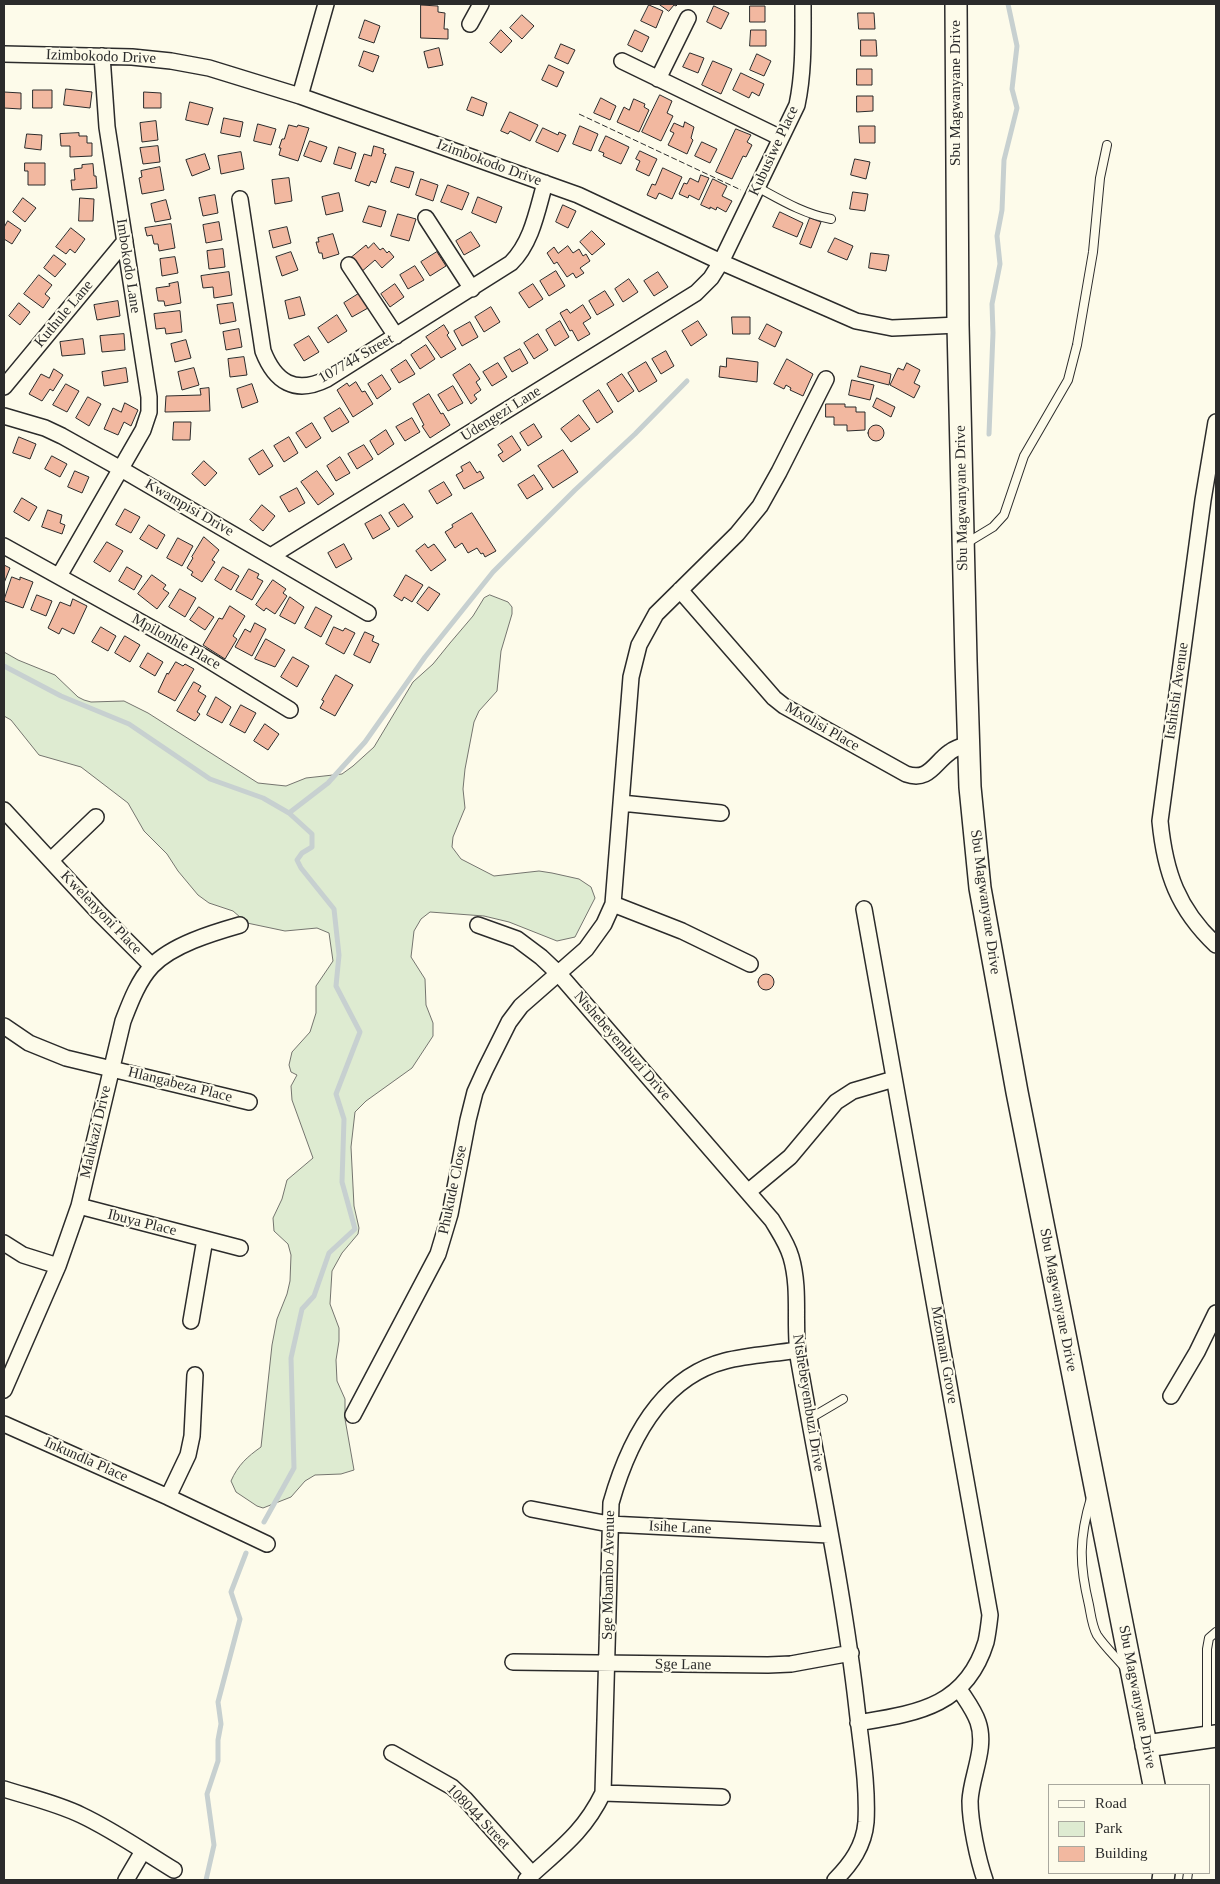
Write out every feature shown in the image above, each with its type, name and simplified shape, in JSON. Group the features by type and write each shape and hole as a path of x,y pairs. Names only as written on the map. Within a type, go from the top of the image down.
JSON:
{"main road":[{"name":"Sbu Magwanyane Drive","path":"956,4 958,325 968,744 970,787 980,888 1017,1092 1154,1784"},
{"path":"1146,1746 1211,1737"}],"street":[{"path":"300,96 326,4"},
{"path":"470,24 481,4"},
{"name":"Kubusiwe Place","path":"721,262 797,105 804,50 803,4"},
{"path":"658,79 688,18"},
{"name":"Izimbokodo Drive","path":"4,54 102,56 171,60 209,68 300,96 578,194 721,262 856,321 892,328 958,325"},
{"name":"Imbokodo Lane","path":"102,56 107,128 149,397 149,412 144,430 121,468"},
{"path":"622,61 781,138"},
{"name":"107744 Street","path":"240,198 263,351 272,372 279,378 294,385 309,385 318,383 396,336 511,263 524,248 529,237 545,183"},
{"path":"426,218 472,289"},
{"name":"Kuthule Lane","path":"4,387 125,240"},
{"name":"Udengezi Lane","path":"271,556 696,293 704,286 721,262"},
{"path":"349,265 396,336"},
{"path":"559,974 586,949 604,924 613,904 630,677 639,645 656,614 737,534 760,506 788,456 826,379"},
{"name":"Kwampisi Drive","path":"4,416 45,428 121,468 368,613"},
{"name":"Itshitshi Avenue","path":"1216,427 1203,500 1160,821 1163,851 1173,885 1184,909 1216,945"},
{"path":"59,576 121,468"},
{"name":"Mpilonhle Place","path":"4,546 202,656 290,710"},
{"name":"Mxolisi Place","path":"680,590 774,698 784,706 906,774 915,777 922,776 930,771 949,752 968,744"},
{"path":"621,803 721,813"},
{"name":"Kwelenyoni Place","path":"4,810 98,912 152,966"},
{"name":"Kwelenyoni Place","path":"51,860 96,817"},
{"path":"613,904 682,931 750,964"},
{"name":"Mzomani Grove","path":"858,1723 909,1714 938,1703 959,1689 973,1670 986,1641 990,1615 864,909"},
{"name":"Malukazi Drive","path":"4,1390 58,1266 79,1206 123,1021 131,999 152,966 172,951 192,941 240,925"},
{"name":"Ntshebeyembuzi Drive","path":"478,925 517,939 559,974 749,1191 772,1220 784,1240 791,1257 796,1283 797,1350 851,1653 866,1794 864,1838 857,1854 848,1867 835,1880"},
{"name":"Phukude Close","path":"353,1415 438,1254 450,1214 475,1092 484,1070 509,1022 540,989 559,974"},
{"name":"Hlangabeza Place","path":"4,1026 28,1043 66,1058 249,1102"},
{"path":"749,1191 790,1157 836,1102 853,1091 894,1079"},
{"name":"Ibuya Place","path":"79,1206 240,1248"},
{"path":"191,1320 205,1239"},
{"path":"4,1243 23,1255 58,1266"},
{"path":"1171,1396 1197,1352 1216,1313"},
{"name":"Sge Mbambo Avenue","path":"529,1877 580,1831 603,1793 609,1524 611,1504 618,1477 636,1436 652,1412 671,1389 696,1373 724,1361 797,1350"},
{"path":"168,1497 188,1455 192,1436 195,1375"},
{"name":"Inkundla Place","path":"4,1424 168,1497 267,1544"},
{"name":"Isihe Lane","path":"532,1509 609,1524 829,1534"},
{"name":"Sge Lane","path":"514,1662 768,1665 791,1664 851,1653"},
{"path":"959,1689 974,1712 979,1724 979,1754 970,1801 981,1868 985,1880"},
{"name":"108044 Street","path":"392,1753 452,1787 465,1799 529,1877"},
{"path":"4,1789 80,1814 174,1870"},
{"path":"603,1793 722,1796"},
{"path":"126,1880 143,1851"}],"lane":[{"path":"963,545 993,527 1004,515 1024,456 1068,380 1077,346 1094,252 1100,178 1108,145"},
{"path":"757,187 802,211 814,216 831,219"},
{"path":"809,1419 842,1399"},
{"path":"1095,1486 1084,1522 1081,1542 1081,1562 1087,1598 1097,1634 1133,1677"},
{"path":"1211,1737 1207,1649 1209,1638 1216,1632"}],"green space":[{"path":"490,595 508,602 512,607 512,614 501,651 497,691 479,711 474,722 465,769 463,789 465,808 453,837 452,847 461,859 494,876 539,871 552,873 579,879 591,887 595,898 575,937 557,941 509,922 484,916 430,912 421,919 414,931 411,957 425,979 426,1005 433,1023 433,1036 412,1068 366,1101 355,1112 351,1147 354,1206 359,1228 358,1234 342,1253 332,1271 330,1304 339,1328 336,1360 337,1381 345,1399 345,1419 354,1470 341,1474 315,1475 305,1481 291,1497 263,1508 236,1492 231,1481 243,1462 261,1447 272,1345 277,1319 290,1281 291,1255 288,1244 274,1231 273,1218 282,1199 287,1180 313,1158 292,1100 291,1086 297,1075 291,1072 289,1065 292,1052 310,1032 316,1013 316,986 333,961 329,933 317,928 285,931 247,923 233,911 209,903 198,895 167,854 144,831 128,803 81,767 39,755 11,720 4,716 4,652 18,660 55,675 78,697 84,700 91,702 124,701 148,713 258,783 286,786 306,778 342,774 374,747 413,682 433,664 473,616 484,598"}],"building":[{"path":"659,4 678,4 674,5 669,11"},
{"path":"421,5 438,6 438,12 445,13 444,29 448,29 448,39 421,38"},
{"path":"649,5 663,11 656,28 641,21"},
{"path":"714,6 729,13 721,29 707,22"},
{"path":"750,6 765,6 765,22 750,22"},
{"path":"858,13 874,13 875,29 859,29"},
{"path":"522,15 534,26 522,39 510,28"},
{"path":"365,20 380,26 374,43 359,38"},
{"path":"501,30 512,41 501,53 490,43"},
{"path":"635,30 649,37 642,52 628,45"},
{"path":"751,30 766,30 766,46 750,46"},
{"path":"861,40 876,40 877,56 861,56"},
{"path":"561,44 575,50 568,64 555,58"},
{"path":"439,48 443,65 428,68 424,52"},
{"path":"364,51 379,56 373,72 359,66"},
{"path":"690,53 704,58 698,73 683,67"},
{"path":"757,54 771,61 764,76 750,70"},
{"path":"713,61 732,69 721,94 702,85"},
{"path":"549,65 564,72 557,87 542,80"},
{"path":"857,69 872,69 872,85 857,85"},
{"path":"741,73 764,84 759,96 752,92 749,98 733,90"},
{"path":"66,89 92,92 90,108 64,105"},
{"path":"33,90 52,90 52,108 33,108"},
{"path":"4,92 21,93 21,109 4,108"},
{"path":"144,92 161,93 161,108 144,108"},
{"path":"660,95 672,101 667,113 673,116 661,141 642,132"},
{"path":"857,96 873,96 873,111 857,112"},
{"path":"472,97 487,103 483,116 467,110"},
{"path":"601,98 616,106 610,120 594,113"},
{"path":"634,99 645,104 644,107 649,110 639,132 617,122 624,107 629,110"},
{"path":"190,102 213,108 208,125 186,120"},
{"path":"510,112 538,125 530,141 510,131 508,134 501,131"},
{"path":"224,118 243,122 240,137 221,133"},
{"path":"156,121 158,140 142,142 140,123"},
{"path":"685,122 694,127 691,138 693,140 687,154 668,145 674,133 670,131 674,123 683,127"},
{"path":"258,124 276,129 271,145 254,141"},
{"path":"289,125 309,128 298,161 279,155 282,139 284,139"},
{"path":"580,126 598,134 591,151 573,144"},
{"path":"859,126 875,126 875,143 860,143"},
{"path":"543,128 558,135 559,132 566,135 558,152 536,142"},
{"path":"736,129 751,135 747,142 752,145 746,157 743,156 732,179 716,172"},
{"path":"79,133 79,136 87,136 87,143 92,143 92,156 70,157 70,146 61,146 60,134"},
{"path":"27,134 42,135 41,150 25,148"},
{"path":"606,136 629,147 621,164 603,156 604,153 599,151"},
{"path":"310,141 327,147 321,162 304,156"},
{"path":"702,142 717,149 710,163 695,156"},
{"path":"158,146 160,162 143,164 140,148"},
{"path":"374,146 384,149 383,153 386,154 376,183 371,181 369,186 355,181 364,154 371,156"},
{"path":"339,147 356,153 351,169 334,164"},
{"path":"640,151 657,159 649,176 636,170 640,161 636,159"},
{"path":"241,152 244,169 221,174 218,156"},
{"path":"205,154 210,169 192,176 186,160"},
{"path":"855,159 870,162 866,179 851,175"},
{"path":"25,163 45,163 45,185 28,185 28,171 25,171"},
{"path":"93,164 97,188 72,190 71,180 75,180 74,169 82,168 82,165"},
{"path":"160,167 164,190 142,194 139,178 142,177 141,171"},
{"path":"396,167 414,172 409,188 391,182"},
{"path":"663,168 682,177 672,199 659,193 656,199 647,195 652,184 655,185"},
{"path":"701,175 709,178 699,200 689,195 688,198 679,194 684,183 687,184 690,178 698,182"},
{"path":"289,178 292,201 275,204 272,180"},
{"path":"421,179 438,185 433,201 416,195"},
{"path":"713,179 727,186 722,196 732,201 726,212 717,207 716,210 701,205"},
{"path":"448,185 469,193 462,210 441,202"},
{"path":"853,192 868,194 865,211 850,209"},
{"path":"339,193 343,211 326,215 322,197"},
{"path":"215,195 218,213 203,216 199,198"},
{"path":"478,197 502,207 496,223 472,213"},
{"path":"23,198 36,208 25,222 13,212"},
{"path":"80,198 94,199 93,221 79,221"},
{"path":"166,200 171,219 155,222 151,204"},
{"path":"563,205 576,211 568,228 556,222"},
{"path":"369,206 386,211 381,227 363,222"},
{"path":"780,212 803,223 797,237 773,227"},
{"path":"398,214 416,219 409,241 391,236"},
{"path":"810,218 821,222 811,248 800,244"},
{"path":"8,221 21,230 12,244 4,239 4,228"},
{"path":"219,222 222,240 206,243 203,225"},
{"path":"171,224 175,248 159,251 158,244 154,244 152,235 147,236 145,228"},
{"path":"287,227 291,243 273,248 269,231"},
{"path":"71,228 85,239 75,253 70,249 66,254 56,247"},
{"path":"592,231 605,244 592,255 580,242"},
{"path":"471,232 480,246 464,255 456,241"},
{"path":"333,234 339,254 323,259 316,242 319,242 318,238"},
{"path":"835,238 853,246 847,260 828,252"},
{"path":"374,243 380,250 383,248 387,253 389,251 394,257 382,268 375,260 360,273 349,259 366,245 368,248"},
{"path":"568,246 573,253 579,249 583,256 586,254 590,261 580,268 584,273 576,278 573,273 567,277 557,262 554,264 547,253 554,247 558,253"},
{"path":"223,249 225,267 209,269 207,251"},
{"path":"291,252 298,270 282,276 276,257"},
{"path":"437,252 446,266 430,276 421,262"},
{"path":"871,253 889,255 886,271 869,268"},
{"path":"54,255 66,264 55,277 44,268"},
{"path":"175,257 178,273 162,276 160,259"},
{"path":"415,266 424,280 408,289 400,275"},
{"path":"556,271 565,286 549,296 540,281"},
{"path":"229,272 232,295 214,298 213,287 203,288 201,276"},
{"path":"658,272 668,287 654,296 644,281"},
{"path":"39,275 52,285 45,294 50,298 43,308 24,294"},
{"path":"629,279 638,292 623,302 615,289"},
{"path":"178,282 181,303 165,306 164,301 158,301 156,288 170,286 169,284"},
{"path":"395,284 404,297 390,307 381,294"},
{"path":"533,284 543,299 529,308 519,293"},
{"path":"605,291 614,305 597,315 589,301"},
{"path":"360,293 368,308 352,317 344,303"},
{"path":"300,297 305,315 289,319 285,301"},
{"path":"118,301 120,316 97,320 94,305"},
{"path":"19,303 30,312 20,325 9,316"},
{"path":"233,303 236,321 220,324 217,305"},
{"path":"583,305 591,318 583,323 590,334 578,341 560,313 567,309 570,313"},
{"path":"491,307 500,322 484,332 475,317"},
{"path":"180,311 182,332 166,334 165,328 156,329 154,314"},
{"path":"337,315 347,331 328,343 318,328"},
{"path":"732,317 750,317 750,334 733,334"},
{"path":"560,321 569,337 555,346 546,330"},
{"path":"698,321 707,335 691,346 682,331"},
{"path":"470,322 478,337 462,346 454,331"},
{"path":"767,324 782,332 775,347 759,339"},
{"path":"444,325 449,333 447,335 456,349 441,358 426,337"},
{"path":"239,329 242,347 226,350 223,332"},
{"path":"124,334 125,350 102,352 100,336"},
{"path":"538,334 548,350 534,359 524,343"},
{"path":"309,336 319,352 304,361 294,345"},
{"path":"83,339 85,354 62,356 60,342"},
{"path":"186,340 191,358 175,362 171,344"},
{"path":"426,345 435,359 420,369 411,355"},
{"path":"520,349 528,363 512,372 504,358"},
{"path":"666,351 674,366 661,374 652,359"},
{"path":"244,357 247,375 230,377 228,359"},
{"path":"727,358 758,362 757,382 719,377 720,366 726,367"},
{"path":"787,359 813,374 803,396 790,390 791,388 786,385 784,389 774,384"},
{"path":"406,360 415,374 399,383 391,370"},
{"path":"646,362 657,381 639,392 628,373"},
{"path":"498,363 507,377 492,386 483,372"},
{"path":"907,363 920,370 914,383 920,386 914,398 890,385 898,368 903,370"},
{"path":"470,364 480,379 476,382 481,390 474,395 477,399 471,404 453,375"},
{"path":"861,366 891,374 889,385 858,377"},
{"path":"126,368 128,382 104,386 102,372"},
{"path":"194,368 199,385 182,390 178,372"},
{"path":"54,369 63,375 53,391 50,389 42,401 29,394 41,374 49,378"},
{"path":"622,374 634,391 618,402 607,384"},
{"path":"382,375 391,389 377,399 368,384"},
{"path":"852,380 874,385 870,400 849,395"},
{"path":"356,382 362,392 365,391 373,404 353,417 337,390 347,383 349,386"},
{"path":"66,384 79,391 67,412 53,405"},
{"path":"252,384 258,402 242,408 237,389"},
{"path":"453,386 463,403 448,411 438,395"},
{"path":"209,388 210,411 165,412 166,396 201,395 200,389"},
{"path":"599,390 613,412 597,423 583,401"},
{"path":"429,394 450,425 430,438 422,426 424,425 413,404"},
{"path":"88,397 101,404 89,426 76,418"},
{"path":"877,398 895,407 891,417 873,407"},
{"path":"125,403 138,410 131,426 124,422 118,435 104,429 113,408 121,412"},
{"path":"826,404 845,404 845,407 856,407 856,412 865,412 865,430 847,431 847,425 834,425 834,417 826,417"},
{"path":"340,408 349,422 332,432 324,418"},
{"path":"579,415 590,429 571,442 561,429"},
{"path":"412,418 420,432 405,441 396,427"},
{"path":"174,422 191,422 190,440 173,440"},
{"path":"312,423 321,438 306,448 296,433"},
{"path":"534,424 542,437 528,446 520,433"},
{"path":"876,425 882,427 884,433 882,439 876,441 870,439 868,433 870,427"},
{"path":"386,430 394,444 378,455 370,441"},
{"path":"512,436 521,450 503,462 498,455 503,452 498,445"},
{"path":"19,437 36,444 30,459 13,453"},
{"path":"289,437 298,453 284,462 274,446"},
{"path":"364,445 373,459 357,469 348,454"},
{"path":"263,450 273,466 259,475 249,459"},
{"path":"563,450 578,472 553,488 538,466"},
{"path":"52,456 67,464 60,477 45,469"},
{"path":"340,457 350,473 336,481 327,466"},
{"path":"204,461 217,473 205,486 192,474"},
{"path":"470,462 477,473 480,471 484,478 464,489 456,475 463,471 461,467"},
{"path":"75,471 89,477 82,493 68,487"},
{"path":"317,471 334,494 318,505 301,482"},
{"path":"534,475 543,489 527,499 518,485"},
{"path":"444,482 452,495 437,504 429,491"},
{"path":"297,488 305,503 289,512 280,497"},
{"path":"22,498 37,507 29,521 14,512"},
{"path":"404,504 413,517 398,527 389,513"},
{"path":"262,505 275,516 263,531 250,520"},
{"path":"125,509 140,517 131,533 116,525"},
{"path":"48,510 62,515 60,523 65,525 62,534 42,527"},
{"path":"472,513 496,551 485,557 477,548 468,553 462,543 455,548 445,532 453,527 452,525"},
{"path":"381,515 390,529 373,539 365,524"},
{"path":"149,525 165,535 157,549 140,539"},
{"path":"204,537 219,550 212,560 215,562 202,582 191,575 193,572 187,568"},
{"path":"178,538 193,546 182,566 167,558"},
{"path":"107,542 123,551 110,572 94,562"},
{"path":"344,544 352,559 336,568 328,553"},
{"path":"425,544 428,548 434,544 446,560 431,571 416,551"},
{"path":"4,565 10,568 4,583"},
{"path":"127,567 142,576 134,590 119,581"},
{"path":"223,567 239,576 231,590 215,580"},
{"path":"249,569 259,574 257,578 263,581 252,600 236,591"},
{"path":"152,575 166,585 163,589 169,593 157,609 138,594"},
{"path":"406,575 423,585 412,602 404,597 402,601 394,596"},
{"path":"12,577 20,580 20,577 33,582 23,608 4,601"},
{"path":"273,580 286,589 283,593 287,596 275,614 266,608 264,611 256,605"},
{"path":"429,587 440,594 428,611 417,603"},
{"path":"180,589 196,598 185,617 169,607"},
{"path":"37,595 52,601 46,616 31,610"},
{"path":"290,597 304,607 295,624 280,616"},
{"path":"73,599 87,606 74,634 62,628 59,634 48,628 60,602 70,606"},
{"path":"230,606 245,616 233,636 237,639 225,659 203,645 219,618 222,619"},
{"path":"199,607 214,617 205,630 190,620"},
{"path":"316,607 332,616 321,637 305,628"},
{"path":"255,623 266,629 252,656 235,647 245,629 250,632"},
{"path":"101,627 116,636 108,651 92,642"},
{"path":"334,627 343,631 345,628 355,633 344,654 326,644"},
{"path":"365,632 374,636 372,641 379,644 370,663 354,655"},
{"path":"125,636 140,645 130,662 115,653"},
{"path":"266,639 285,650 275,667 255,659"},
{"path":"148,653 163,662 155,676 140,667"},
{"path":"293,657 309,666 297,687 281,677"},
{"path":"176,662 194,669 175,701 158,692 167,673"},
{"path":"336,675 353,685 335,716 320,708 324,701 322,700"},
{"path":"194,682 201,686 198,691 206,696 197,712 200,714 195,721 177,711"},
{"path":"216,697 231,707 222,723 207,715"},
{"path":"241,705 256,713 245,733 230,725"},
{"path":"265,724 279,734 268,750 254,741"},
{"path":"766,974 772,976 774,982 772,988 766,990 760,988 758,982 760,976"}],"waterway":[{"path":"989,434 993,333 992,304 1000,264 997,236 1002,210 1004,160 1017,108 1012,89 1017,46 1008,4"},
{"path":"289,813 328,783 365,742 425,657 493,572 687,381"},
{"path":"4,666 61,696 129,724 210,779 263,798 289,813 312,834 312,847 302,853 297,860 301,868 334,909 339,955 336,986 360,1032 336,1094 344,1119 342,1182 355,1229 329,1253 314,1296 302,1309 291,1358 294,1468 264,1522"},
{"path":"206,1880 214,1845 207,1794 218,1761 218,1740 221,1724 218,1702 240,1619 231,1592 246,1553"}],"fence":[{"path":"579,114 741,190"}]}
